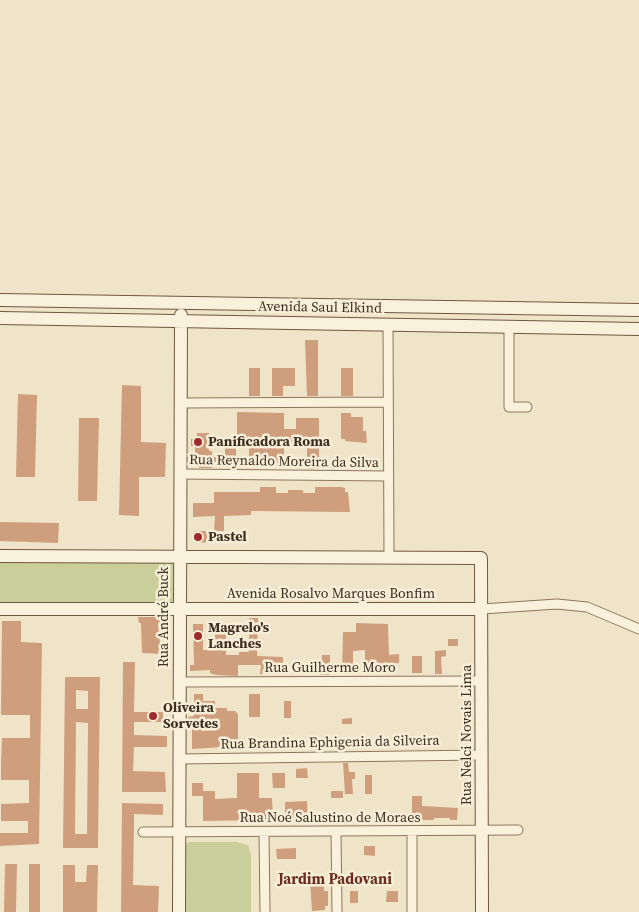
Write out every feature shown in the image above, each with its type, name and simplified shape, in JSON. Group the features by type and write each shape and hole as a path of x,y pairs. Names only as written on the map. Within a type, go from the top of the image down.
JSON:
{"street":[{"name":"Avenida Saul Elkind","path":"0,300 639,310"},
{"name":"Rua André Buck","path":"179,912 179,557 182,303"},
{"name":"Avenida Saul Elkind","path":"0,318 639,329"},
{"path":"0,556 389,558 388,324"},
{"path":"509,328 509,407 526,407"},
{"path":"180,403 388,402"},
{"name":"Rua Reynaldo Moreira da Silva","path":"180,474 388,476"},
{"name":"Rua Nelci Novais Lima","path":"389,558 481,558 482,912"},
{"path":"482,609 557,604 587,607 639,630"},
{"name":"Avenida Rosalvo Marques Bonfim","path":"0,609 482,609"},
{"name":"Rua Guilherme Moro","path":"179,682 481,681"},
{"name":"Rua Brandina Ephigenia da Silveira","path":"179,759 482,755"},
{"name":"Rua Noé Salustino de Moraes","path":"143,832 482,832 518,830"},
{"path":"336,832 338,912"},
{"path":"412,832 412,912"},
{"path":"264,833 265,912"}],"green space":[{"path":"0,561 175,561 175,602 0,603"},
{"path":"189,842 236,842 248,845 251,855 251,912 184,912 185,845"}],"building":[{"path":"305,340 318,340 318,396 307,396"},
{"path":"249,368 260,368 260,396 249,396"},
{"path":"272,368 295,368 295,386 283,386 283,396 272,396"},
{"path":"341,368 353,368 353,396 341,396"},
{"path":"122,385 141,386 141,442 166,443 165,477 139,477 139,516 119,515"},
{"path":"18,394 37,395 35,477 16,477"},
{"path":"237,412 284,413 284,429 296,429 296,418 319,418 319,469 307,469 307,442 284,443 284,465 249,466 249,441 237,441"},
{"path":"341,413 351,413 351,417 363,417 363,431 366,431 367,443 341,439"},
{"path":"79,418 99,418 97,501 78,501"},
{"path":"197,433 209,433 209,451 212,451 212,457 225,456 225,443 236,443 236,466 212,465 212,468 199,468 199,466 195,466 195,446 191,446 191,439 197,439"},
{"path":"260,487 276,487 276,493 288,493 288,490 303,490 303,493 315,493 315,487 345,488 345,492 348,492 350,512 251,511 251,515 224,516 224,531 214,531 215,516 193,517 193,503 214,503 214,492 260,492"},
{"path":"0,522 59,523 58,543 0,541"},
{"path":"195,531 216,531 216,543 194,542"},
{"path":"138,617 164,617 164,623 158,623 161,654 142,653 141,623 139,623"},
{"path":"249,618 258,618 257,656 283,657 283,674 260,674 261,665 238,665 238,676 216,675 210,673 210,670 190,671 190,665 194,665 193,624 203,624 203,650 215,650 215,627 226,627 226,655 239,655 239,652 249,652"},
{"path":"2,621 21,621 21,642 42,643 39,844 0,846 0,833 28,833 28,821 1,821 1,804 29,803 29,780 1,780 2,738 30,738 30,715 1,715"},
{"path":"356,623 388,624 389,655 399,654 399,663 375,664 375,673 365,673 365,650 353,651 353,673 342,673 343,632 356,632"},
{"path":"448,639 458,639 458,646 448,646"},
{"path":"446,650 446,656 441,657 442,674 435,674 435,651"},
{"path":"322,655 330,655 330,675 320,675"},
{"path":"412,656 422,656 422,673 412,673"},
{"path":"123,662 135,662 134,712 163,712 163,722 134,722 134,735 167,736 167,747 134,747 133,771 165,772 166,792 122,792"},
{"path":"65,677 100,677 98,848 63,848","holes":["76,690 88,691 88,709 76,709","76,722 88,723 87,834 75,834"]},
{"path":"194,694 203,694 203,701 215,701 215,708 227,708 227,711 235,711 238,714 238,746 192,749 192,724 188,724 188,717 194,716","holes":["203,719 215,719 215,730 203,731"]},
{"path":"249,694 260,694 260,717 249,717"},
{"path":"284,701 291,701 291,718 284,718"},
{"path":"352,718 352,724 342,724 342,719"},
{"path":"343,763 348,763 349,772 355,772 355,779 352,779 353,794 345,794"},
{"path":"307,768 308,778 296,778 296,769"},
{"path":"237,773 259,773 259,798 272,798 273,820 203,821 203,796 192,796 192,783 203,783 203,791 215,791 215,799 237,798"},
{"path":"272,773 285,773 285,788 273,788"},
{"path":"365,775 372,775 372,794 365,794"},
{"path":"331,791 343,791 343,798 331,798"},
{"path":"412,796 422,796 422,806 458,808 457,820 434,818 434,820 412,820"},
{"path":"307,801 308,820 285,820 285,802"},
{"path":"122,803 163,804 163,815 134,814 133,885 159,886 158,912 121,912"},
{"path":"364,846 375,846 375,856 364,855"},
{"path":"296,848 296,859 277,859 276,849"},
{"path":"5,864 17,864 16,912 4,912"},
{"path":"29,864 40,864 40,912 29,912"},
{"path":"63,865 75,865 75,882 86,882 87,865 98,865 97,912 63,912"},
{"path":"310,881 324,881 324,891 328,891 328,906 325,906 325,910 312,911"},
{"path":"350,891 358,891 358,903 350,903"},
{"path":"387,891 398,891 398,902 386,902"}],"place":[{"name":"Panificadora Roma","path":"198,442"},
{"name":"Pastel","path":"198,537"},
{"name":"Magrelo's Lanches","path":"198,636"},
{"name":"Oliveira Sorvetes","path":"153,716"}],"district":[{"name":"Jardim Padovani","path":"335,880"}]}
